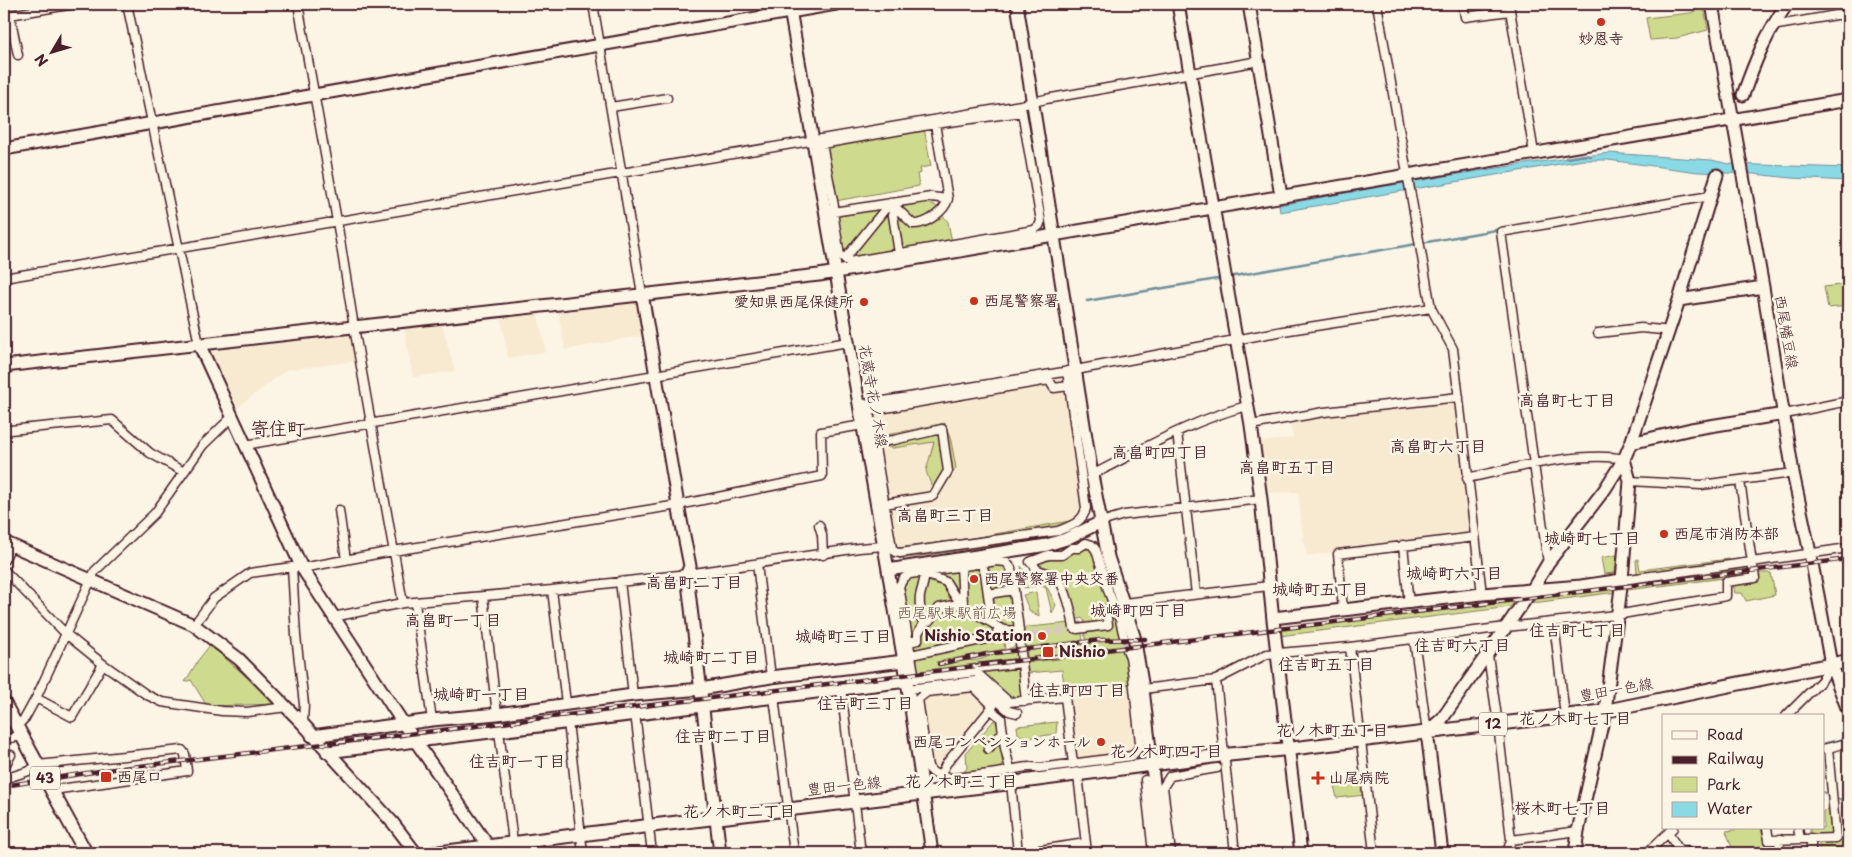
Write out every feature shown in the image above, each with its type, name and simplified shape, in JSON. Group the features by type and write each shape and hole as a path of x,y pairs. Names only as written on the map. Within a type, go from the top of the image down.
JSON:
{"main road":[{"name":"豊田一色線","path":"435,853 490,849 513,842 1010,783 1076,769 1152,766 1224,755 1566,716 1605,710 1848,661"},
{"path":"1830,664 1848,709"},
{"name":"43","path":"4,703 86,853"}],"street":[{"path":"18,55 7,16 74,4"},
{"path":"128,4 199,344 297,567 490,849"},
{"path":"298,4 338,221 354,326 403,603"},
{"path":"593,4 690,566 687,574 720,853"},
{"path":"4,149 600,44 789,8 836,4"},
{"path":"1016,4 1054,235 1072,371 1124,636"},
{"path":"1178,4 1251,425 1301,853"},
{"path":"1249,4 1281,196"},
{"path":"1377,4 1431,308 1453,349 1482,594"},
{"path":"1463,4 1465,17 1509,7 1534,153"},
{"name":"西尾幡豆線","path":"1712,4 1734,119 1785,414 1793,473 1830,664"},
{"path":"1744,95 1758,55 1772,26 1787,4"},
{"path":"1843,4 1846,14 1848,40"},
{"name":"花蔵寺花ノ木線","path":"789,8 848,342 865,409 863,424 888,570 907,658 908,685 932,853"},
{"path":"1772,26 1846,14"},
{"path":"4,278 1033,102 1259,61"},
{"path":"611,107 667,98"},
{"path":"4,366 836,272 1848,100"},
{"path":"1022,112 1041,221 1034,230 849,262 840,256 833,212 834,206 822,144 935,124 1022,112"},
{"path":"890,203 913,224 917,225 926,221 946,206 948,199 935,124"},
{"path":"1427,732 1442,719 1532,590 1548,563 1605,489 1624,459 1679,300 1717,175"},
{"path":"1548,563 1501,232 1710,196"},
{"path":"833,212 931,197 948,199"},
{"path":"890,203 899,253"},
{"path":"847,256 890,203"},
{"path":"1679,300 1763,287"},
{"path":"865,409 1283,331 1431,308"},
{"path":"1598,333 1641,328 1662,330"},
{"path":"245,445 848,342"},
{"path":"865,409 874,443 892,548 895,552 900,553 1041,534 1077,523 1082,518 1086,508 1070,386 1072,371"},
{"path":"865,409 1049,380 1054,388 1070,386"},
{"path":"1251,425 1324,412 1459,397"},
{"path":"1631,443 1682,430 1785,414 1848,401"},
{"path":"1092,475 1219,413 1247,406"},
{"path":"4,739 19,731 95,571 155,513 203,445 232,417"},
{"path":"4,432 112,420 150,453 184,472"},
{"path":"194,625 214,598 250,573 346,560 678,505 822,476 821,432 863,424"},
{"path":"874,443 942,429 948,471 934,496 884,504"},
{"path":"1177,432 1196,594"},
{"path":"1467,478 1535,464 1612,456 1624,459"},
{"path":"1576,852 1578,832 1605,710 1622,580 1630,481 1624,459"},
{"path":"1630,481 1700,485 1793,473"},
{"path":"1143,689 1216,680 1267,654 1350,647 1506,627 1554,623 1616,615 1726,596 1726,582 1755,578 1740,481"},
{"path":"888,570 1047,545 1066,539 1101,522 1124,515 1261,499"},
{"path":"339,510 346,560"},
{"path":"819,526 824,555"},
{"path":"1343,610 1338,554 1475,537"},
{"path":"1121,623 1075,629 1071,611 1059,581 1052,575 1036,569 1031,562 1046,556 1062,555 1072,548 1078,548 1086,543 1092,545 1096,550 1101,570 1134,636 1143,689 1162,853"},
{"path":"4,560 7,544 194,625 240,659 287,707 393,823 416,853"},
{"path":"1404,545 1409,604"},
{"path":"332,617 403,603 552,590 687,574 824,555 859,548 884,546"},
{"path":"1273,618 1409,604 1482,594 1581,586 1848,548"},
{"path":"925,572 946,582 954,595 970,611 999,629 1007,632 1019,632 1011,568 1007,562 997,561 910,574 904,578 899,586 909,642 907,658 915,679 976,672 978,668 1022,663"},
{"path":"982,563 992,623"},
{"path":"757,564 771,677"},
{"path":"961,566 963,602"},
{"path":"297,567 296,636 304,704 303,724"},
{"path":"4,570 66,634 103,664 147,695 162,702 222,711 239,712 287,707"},
{"path":"924,622 920,616 920,597 925,572"},
{"path":"620,581 633,694"},
{"path":"1108,625 1106,610 1119,605 1269,586"},
{"path":"552,590 566,703"},
{"path":"988,594 1014,590"},
{"path":"483,596 497,714"},
{"path":"415,602 432,720"},
{"path":"909,642 918,640 918,634 924,622 929,621 942,606 963,602"},
{"path":"1554,623 1566,716"},
{"path":"312,736 403,723 497,714 633,694 701,689 907,658 995,637 999,629"},
{"path":"1414,639 1442,853"},
{"path":"1020,643 1026,701"},
{"path":"1350,647 1359,739 1374,853"},
{"path":"940,776 946,764 991,710 992,704 974,687 927,692 918,699 928,767 932,773 940,776 954,778 1033,767 1076,769 1136,754 1140,743 1133,678 1127,650"},
{"path":"1488,654 1511,840 1507,853"},
{"path":"36,698 72,718 103,664"},
{"path":"1788,714 1822,680 1830,664"},
{"path":"976,672 1005,700 1013,703 1065,697 1087,853"},
{"path":"1216,680 1235,853"},
{"path":"327,752 841,688 975,681 1008,711 1017,713"},
{"path":"841,688 861,853"},
{"path":"774,697 794,853"},
{"path":"991,710 1001,718 1010,769"},
{"path":"636,713 652,853"},
{"path":"568,722 583,853"},
{"path":"499,731 513,842"},
{"path":"988,749 1004,732"},
{"path":"1767,830 1769,840 1836,838 1826,749 1848,743"},
{"path":"4,779 29,771 38,765 182,750 185,754 187,771 68,788 53,792"},
{"path":"4,767 11,755"},
{"path":"1171,853 1163,786 1170,776 1217,768"},
{"path":"1145,780 1153,853"},
{"path":"1010,783 1019,853 1054,851 1086,843"},
{"path":"1647,853 1670,830 1679,850 1693,853"},
{"path":"1798,830 1800,839"},
{"path":"1511,840 1578,832"},
{"path":"1811,838 1811,853"},
{"path":"1779,853 1780,840"}],"shaded area":[{"path":"641,302 646,335 565,350 558,312"},
{"path":"538,314 546,352 508,358 501,318"},
{"path":"442,324 455,371 413,377 404,329"},
{"path":"352,335 357,361 286,370 238,407 210,354 213,351"},
{"path":"1062,373 1082,508 1072,522 895,548 872,405"},
{"path":"1456,400 1473,534 1307,556 1298,492 1267,493 1260,442 1293,438 1290,422"},
{"path":"1131,684 1138,743 1129,754 1076,760 1068,691"},
{"path":"972,688 991,706 938,770 930,766 921,699 927,694"}],"green space":[{"path":"1704,8 1708,30 1677,38 1650,40 1646,18 1690,13"},
{"path":"924,128 931,166 920,168 921,173 917,174 919,186 835,201 825,147"},
{"path":"893,199 895,214 909,203 923,202 935,205 948,222 952,242 901,256 849,264 839,258 830,211"},
{"path":"1848,284 1848,306 1828,308 1824,287"},
{"path":"945,423 951,441 956,468 943,488 933,490 926,471 934,442 893,448 879,445 877,437"},
{"path":"1075,520 1079,527 1057,537 900,559 890,549 972,538"},
{"name":"西尾駅東駅前広場","path":"1079,539 1079,543 1091,547 1098,541 1105,563 1096,570 1097,574 1100,574 1099,570 1106,563 1118,599 1111,603 1106,591 1104,592 1109,606 1104,610 1118,601 1133,651 1122,652 1128,658 1131,684 1065,691 1062,670 1028,673 1025,640 1005,643 1007,635 1012,633 1003,634 1005,649 936,662 979,660 1024,643 1029,704 1013,705 976,677 909,678 902,586 909,576 1001,563 1009,568 1017,631 1029,627 1081,622 1084,655 1031,662 1106,654 1086,655 1084,620 1082,618 1076,620 1058,573 1055,575 1037,569 1034,556 1036,554 1061,547"},
{"path":"1617,555 1615,573 1604,574 1601,558"},
{"path":"1638,559 1640,570 1729,559 1730,562 1637,574 1636,560"},
{"path":"1746,565 1749,575 1627,590 1627,581"},
{"path":"1021,566 1028,577 1043,582 1046,585 1056,605 1052,613 1046,588 1040,585 1024,588"},
{"path":"1758,573 1771,573 1775,595 1746,601 1742,593 1735,593 1733,584 1755,583"},
{"path":"1619,583 1617,592 1533,603 1538,593"},
{"path":"1036,592 1039,616 1030,612 1023,595"},
{"path":"1514,602 1510,607 1279,636 1279,630"},
{"path":"210,645 278,704 207,706 191,680 185,682"},
{"path":"994,720 999,726 1003,769 962,774 967,768 966,753"},
{"path":"1057,722 1056,734 1026,738 1018,734 1017,726"},
{"path":"1348,781 1364,781 1365,795 1337,798 1334,786 1348,784"},
{"path":"1842,806 1848,809 1848,853 1819,853 1819,843 1842,839"},
{"path":"1831,810 1833,836 1810,836 1810,830 1824,830 1824,811"},
{"path":"1762,830 1766,846 1733,850 1726,831"}],"water":[{"path":"1609,153 1711,160 1730,164 1848,168 1848,181 1698,172 1608,160 1583,160 1280,212 1279,205 1485,170"}],"waterway":[{"path":"1566,158 1584,155 1591,156"},
{"path":"1229,277 1501,229"},
{"path":"1087,301 1223,278"},
{"path":"1824,744 1848,738"},
{"path":"1839,799 1848,803"}],"tunnel":[{"path":"1020,636 1077,629"},
{"path":"1124,637 1127,650"}],"railway":[{"path":"4,786 106,770 870,679 1848,559"},
{"path":"939,664 987,654 1100,640 1145,639"}],"place":[{"name":"妙恩寺","path":"1601,22"},
{"name":"西尾警察署","path":"974,301"},
{"name":"愛知県西尾保健所","path":"864,302"},
{"name":"西尾市消防本部","path":"1664,534"},
{"name":"西尾警察署中央交番","path":"974,579"},
{"name":"Nishio Station","path":"1042,636"},
{"name":"Nishio","path":"1048,652"},
{"name":"西尾コンベンションホール","path":"1101,742"},
{"name":"西尾口","path":"106,777"},
{"name":"山尾病院","path":"1318,778"}],"district":[{"name":"高畠町七丁目","path":"1567,400"},
{"name":"寄住町","path":"278,429"},
{"name":"高畠町六丁目","path":"1438,446"},
{"name":"高畠町四丁目","path":"1160,452"},
{"name":"高畠町五丁目","path":"1287,467"},
{"name":"高畠町三丁目","path":"945,515"},
{"name":"城崎町七丁目","path":"1592,538"},
{"name":"城崎町六丁目","path":"1454,573"},
{"name":"高畠町二丁目","path":"694,582"},
{"name":"城崎町五丁目","path":"1320,589"},
{"name":"城崎町四丁目","path":"1138,610"},
{"name":"高畠町一丁目","path":"453,620"},
{"name":"住吉町七丁目","path":"1577,630"},
{"name":"城崎町三丁目","path":"843,636"},
{"name":"住吉町六丁目","path":"1462,645"},
{"name":"城崎町二丁目","path":"711,657"},
{"name":"住吉町五丁目","path":"1326,664"},
{"name":"住吉町四丁目","path":"1077,690"},
{"name":"城崎町一丁目","path":"481,694"},
{"name":"住吉町三丁目","path":"865,703"},
{"name":"花ノ木町七丁目","path":"1575,718"},
{"name":"花ノ木町五丁目","path":"1332,730"},
{"name":"住吉町二丁目","path":"723,736"},
{"name":"花ノ木町四丁目","path":"1166,751"},
{"name":"住吉町一丁目","path":"517,761"},
{"name":"花ノ木町三丁目","path":"961,781"},
{"name":"桜木町七丁目","path":"1562,808"},
{"name":"花ノ木町二丁目","path":"739,811"}]}
